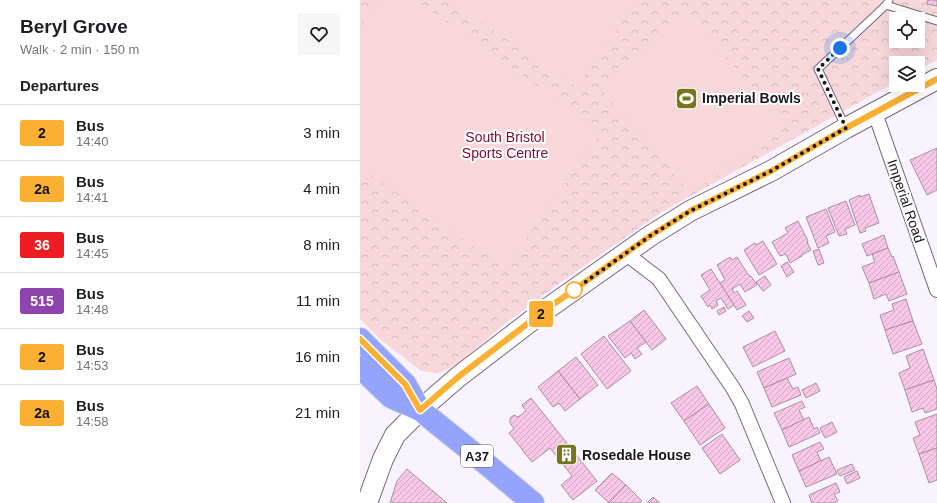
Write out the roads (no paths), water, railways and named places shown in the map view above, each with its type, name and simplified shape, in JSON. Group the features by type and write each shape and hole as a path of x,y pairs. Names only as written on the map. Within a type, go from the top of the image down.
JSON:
{"highway":[{"name":"A37","path":"360,339 405,384 420,410"},
{"name":"A37","path":"360,367 391,397 420,410 533,503"}],"main road":[{"path":"367,503 383,458 395,435 420,410 458,377 544,311 625,253 690,211 771,171 846,128 937,79"}],"street":[{"name":"Imperial Road","path":"875,113 937,290"},
{"path":"625,253 659,279 733,388 742,404 783,503"}],"lane":[{"path":"846,128 818,69 888,3 937,21"}],"place":[{"name":"Imperial Bowls","path":"686,98"},
{"name":"Rosedale House","path":"566,455"}],"park label":[{"name":"South Bristol Sports Centre","path":"505,146"}]}
